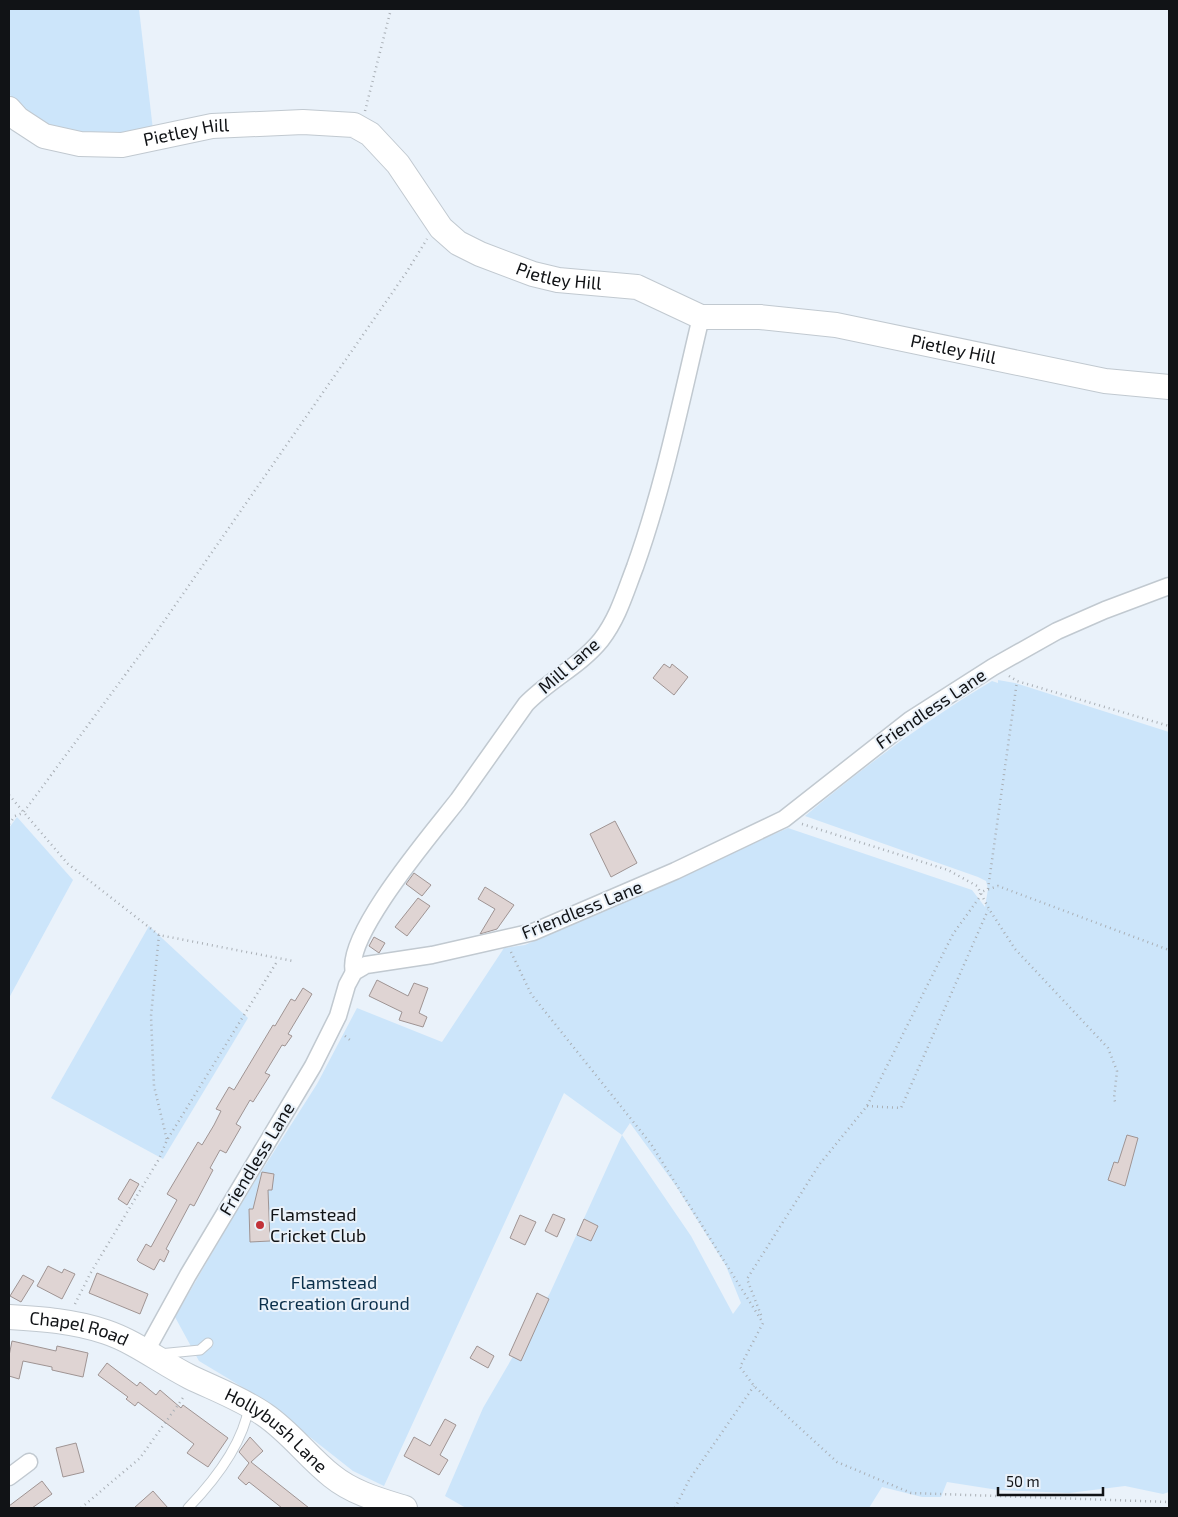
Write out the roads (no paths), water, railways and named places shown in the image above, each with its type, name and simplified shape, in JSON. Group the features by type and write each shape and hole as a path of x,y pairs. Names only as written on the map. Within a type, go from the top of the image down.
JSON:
{"street":[{"name":"Pietley Hill","path":"9,109 18,119 44,136 80,144 122,145 212,126 302,122 341,123 360,127 398,164 441,228 458,243 480,254 533,274 558,280 637,287 701,317 760,317 836,325 1105,380 1169,387"},
{"name":"Mill Lane","path":"354,972 352,960 369,921 396,880 526,704 540,690 591,651 611,626 649,527 701,317"},
{"name":"Friendless Lane","path":"149,1355 188,1275 313,1066 336,1023 349,978 354,972 366,965 432,955 505,940 533,932 675,871 784,819 910,720 994,667 1058,632 1105,610 1169,586"},
{"name":"Chapel Road","path":"9,1317 49,1319 107,1332 149,1355"},
{"name":"Hollybush Lane","path":"149,1355 249,1406 282,1428 331,1476 345,1486 358,1493 405,1508"},
{"path":"9,1477 29,1462"}],"lane":[{"path":"149,1355 162,1352 200,1350 208,1343"},
{"path":"188,1508 201,1494 237,1442 246,1420 249,1406"}],"place":[{"name":"Flamstead Cricket Club","path":"260,1225"}],"park label":[{"name":"Flamstead Recreation Ground","path":"334,1294"}]}
